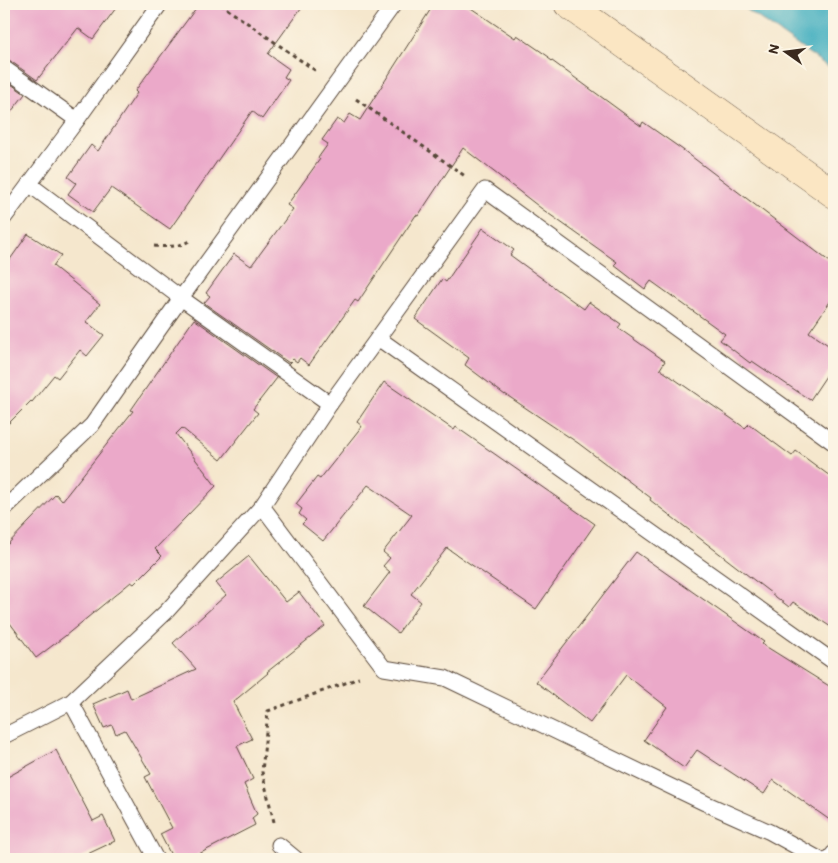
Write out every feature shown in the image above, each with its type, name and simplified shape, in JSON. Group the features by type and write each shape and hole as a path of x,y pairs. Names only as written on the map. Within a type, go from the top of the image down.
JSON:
{"street":[{"path":"568,4 834,194"}],"lane":[{"path":"4,218 160,4"},
{"path":"4,509 92,425 181,298 394,4"},
{"path":"4,68 77,120"},
{"path":"29,184 181,298 330,404"},
{"path":"4,736 71,702 166,612 262,506 330,404 485,190 834,443"},
{"path":"378,338 834,662"},
{"path":"262,506 384,668 445,678 705,803 770,832 820,859"},
{"path":"71,702 156,859"},
{"path":"280,845 296,859"},
{"path":"829,859 834,853"}],"path":[{"path":"280,845 262,772 268,711 384,668"}],"water":[{"path":"739,4 834,4 834,71 746,9"}],"building":[{"path":"4,4 119,4 93,39 78,28 37,80 9,60 4,59"},
{"path":"199,4 304,4 268,54 289,69 284,77 289,80 262,119 252,111 170,229 111,188 93,212 68,194 76,183 68,177 91,145 98,151 137,93 135,91"},
{"path":"434,4 465,4 515,38 517,35 641,126 643,122 683,150 834,265 834,296 809,332 834,349 834,364 810,400 752,361 750,363 720,340 725,334 651,281 645,289 614,265 617,262 542,209 463,148 358,302 355,300 309,365 300,358 297,362 293,359 289,363 204,303 210,296 206,293 234,254 251,266 293,209 287,205 320,159 318,158 328,144 322,140 337,119 344,123 350,114 360,120"},
{"path":"4,79 25,94 4,121"},
{"path":"483,228 514,250 510,255 584,309 589,302 621,324 618,328 665,361 660,369 745,428 749,424 792,456 796,451 834,479 834,629 793,602 789,607 578,443 505,395 465,365 469,358 415,319 442,279 446,282"},
{"path":"28,234 61,255 53,266 100,304 86,322 104,335 87,356 80,350 58,378 54,375 32,402 4,428 4,268"},
{"path":"194,319 277,378 253,409 258,413 221,460 182,428 176,434 216,486 155,549 162,556 134,584 131,582 36,658 4,615 4,548 56,494 62,501 133,411 131,410"},
{"path":"384,382 454,430 456,427 595,524 536,609 447,548 411,594 421,602 398,633 364,606 390,572 383,566 390,558 383,552 412,515 368,485 323,541 302,524 306,520 299,514 302,509 296,504 317,477 320,479 362,426 357,422"},
{"path":"636,552 764,642 762,644 834,689 834,823 773,780 764,794 697,750 684,768 644,740 667,707 626,675 590,723 536,682"},
{"path":"249,556 286,602 299,592 325,626 233,702 252,739 237,746 253,779 244,784 257,814 252,818 255,825 189,859 173,859 160,834 172,828 145,777 151,774 125,730 116,734 112,725 104,728 93,704 127,689 131,699 196,669 173,643 226,595 216,583"},
{"path":"56,750 93,821 103,816 115,841 77,859 4,859 4,779"}]}
